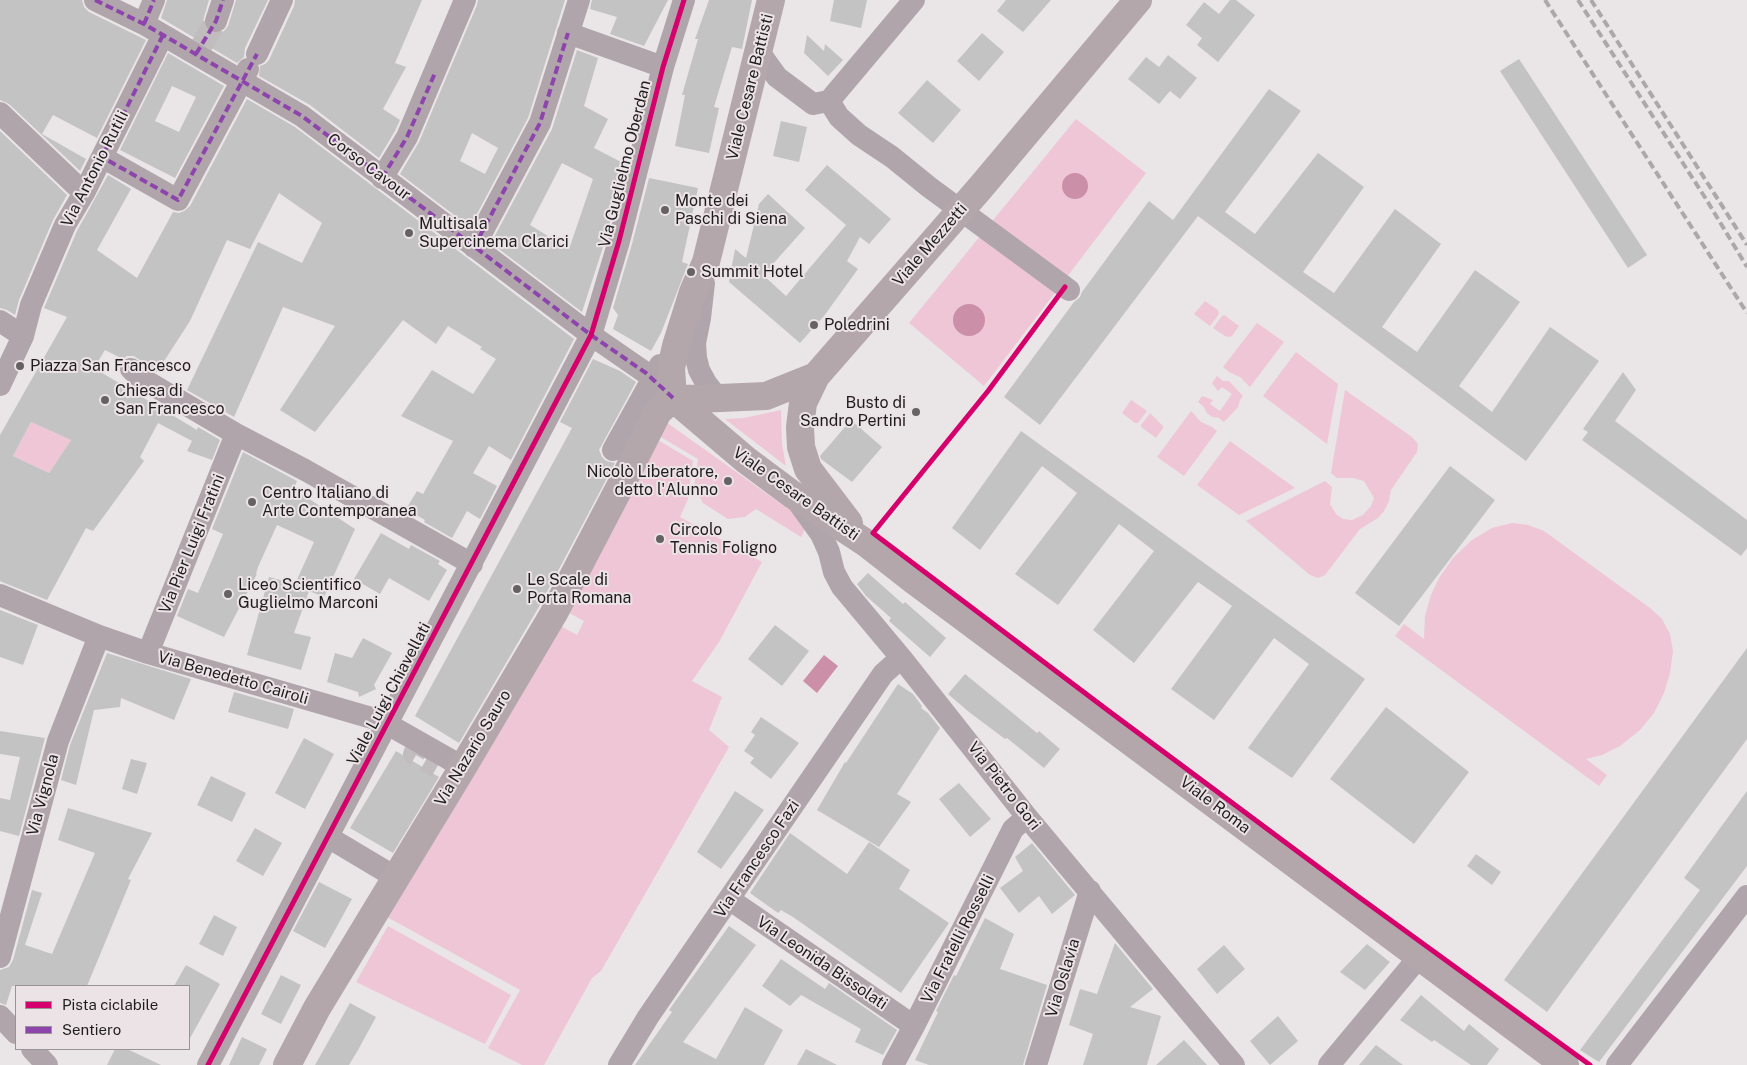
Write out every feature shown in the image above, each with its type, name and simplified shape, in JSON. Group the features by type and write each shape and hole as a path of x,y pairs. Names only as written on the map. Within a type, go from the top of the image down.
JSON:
{"main road":[{"name":"Viale Cesare Battisti","path":"771,0 706,262 693,292 671,368 673,398 746,460 793,495 866,543"},
{"name":"Viale Mezzetti","path":"673,398 766,396 816,376 961,210 1138,0"},
{"name":"Viale Cesare Battisti","path":"816,376 803,403 800,427 801,447 808,469 866,543"},
{"name":"Via Nazario Sauro","path":"287,1065 317,1008 395,877 452,771 554,613 658,412 673,398"},
{"name":"Viale Roma","path":"866,543 1565,1065"}],"street":[{"name":"Corso Cavour","path":"95,0 163,35 249,68 302,116 591,335 653,379 673,398"},
{"path":"144,24 154,0"},
{"path":"216,21 223,0"},
{"path":"102,157 178,200 249,68 282,0"},
{"path":"382,178 407,137 465,0"},
{"path":"474,247 540,123 579,0"},
{"name":"Via Guglielmo Oberdan","path":"591,335 619,241 663,67 684,0"},
{"path":"759,52 777,77 813,104 829,101 914,0"},
{"path":"568,33 663,67"},
{"name":"Via Antonio Rutili","path":"23,336 31,305 65,225 84,192 163,35"},
{"path":"829,101 839,118 859,135 892,157 1069,290"},
{"path":"0,112 84,192"},
{"name":"Viale Cesare Battisti","path":"706,262 700,318 695,343 696,358 699,370 706,383 718,398"},
{"path":"0,321 23,336 0,385"},
{"path":"613,450 682,327"},
{"name":"Viale Luigi Chiavellati","path":"208,1065 591,335"},
{"path":"131,369 141,378 236,434 305,470 472,564"},
{"name":"Via Pier Luigi Fratini","path":"148,653 236,434"},
{"name":"Via Pietro Gori","path":"793,495 821,534 829,552 834,572 842,587 903,660 1028,817 1234,1065"},
{"name":"Via Benedetto Cairoli","path":"1,598 148,653 382,721 452,771"},
{"name":"Via Vignola","path":"0,957 58,741 99,636"},
{"name":"Via Francesco Fazi","path":"619,1065 648,1017 883,674 893,665 903,660"},
{"name":"Via Fratelli Rosselli","path":"893,1065 1013,829 1028,817"},
{"path":"328,837 395,877"},
{"name":"Via Oslavia","path":"1036,1065 1090,891"},
{"path":"1617,1065 1747,896"},
{"name":"Via Leonida Bissolati","path":"729,899 914,1026"},
{"path":"1329,1065 1419,957"},
{"path":"0,1016 15,1032"},
{"path":"33,1050 47,1065"}],"shaded area":[{"path":"1076,119 1146,173 984,386 909,323"},
{"path":"1075,173 1084,177 1088,186 1084,195 1075,199 1066,195 1062,186 1066,177"},
{"path":"1205,301 1218,310 1219,314 1210,326 1194,314"},
{"path":"969,304 975,305 980,309 984,314 984,326 980,331 975,335 969,336 963,335 958,331 954,326 953,320 954,314 958,309 963,305"},
{"path":"1224,315 1239,326 1232,336 1229,337 1213,328"},
{"path":"1257,323 1284,342 1250,387 1240,377 1223,367"},
{"path":"1296,352 1338,384 1327,444 1263,396"},
{"path":"1217,376 1223,381 1229,381 1243,396 1238,407 1224,422 1219,418 1212,417 1198,402 1202,396 1213,400 1210,404 1220,411 1232,394 1222,387 1218,391 1212,383"},
{"path":"1345,390 1412,437 1418,444 1417,452 1391,490 1389,501 1384,511 1378,518 1360,529 1325,575 1318,578 1310,575 1246,521 1325,481 1332,487 1330,504 1336,514 1343,519 1352,520 1363,515 1371,506 1374,498 1364,481 1353,478 1337,478 1331,473"},
{"path":"1131,400 1147,411 1138,423 1135,423 1122,413"},
{"path":"781,410 782,444 786,466 725,419 744,418"},
{"path":"1191,411 1201,422 1217,431 1184,476 1157,457"},
{"path":"1150,413 1163,426 1156,438 1141,427"},
{"path":"31,422 71,440 49,473 13,456"},
{"path":"666,422 808,523 801,537 756,509 745,517 728,519 703,503 694,487 698,459 659,436"},
{"path":"653,437 693,461 688,499 680,517 762,562 719,642 692,681 722,697 709,730 729,747 601,971 592,978 544,1065 522,1065 488,1048 520,990 387,917 555,623 577,635 584,621 562,609"},
{"path":"1230,441 1295,488 1239,515 1197,485"},
{"path":"1512,523 1528,525 1544,531 1650,608 1662,619 1670,634 1673,651 1670,673 1664,693 1654,713 1640,730 1620,746 1602,755 1586,759 1607,775 1599,786 1395,636 1404,624 1424,639 1425,616 1431,595 1439,578 1453,558 1472,540 1492,528"},
{"path":"824,655 838,666 817,693 803,681"},
{"path":"388,926 511,995 485,1044 356,982"}],"building":[{"path":"0,0 82,0 84,7 89,12 146,40 97,138 53,115 42,134 86,159 80,171 9,104 0,100"},
{"path":"167,0 209,0 203,24 211,33 218,34 228,26 236,0 268,0 245,48 244,57 237,63 161,18"},
{"path":"295,0 422,0 395,63 406,67 383,109 400,120 379,158 310,105 259,76 260,66 269,60"},
{"path":"478,0 565,0 528,118 470,227 400,174 419,142","holes":["472,133 498,148 485,174 460,161"]},
{"path":"592,0 668,0 644,46 610,34 617,17 590,9"},
{"path":"709,0 752,0 742,49 732,47 714,107 719,108 709,153 675,146 685,95 682,95 698,39 695,39"},
{"path":"834,0 867,0 861,28 830,21"},
{"path":"1006,0 1051,0 1023,32 997,11"},
{"path":"1230,0 1236,0 1255,15 1218,62 1197,45 1202,38 1186,25 1204,2 1219,14"},
{"path":"982,33 1004,52 979,81 957,61"},
{"path":"807,35 824,51 825,44 843,60 828,76 804,53"},
{"path":"577,50 598,58 584,106 608,119 594,148 625,164 606,238 582,312 491,243 552,129","holes":["562,163 593,179 569,249 530,225"]},
{"path":"168,53 224,86 175,178 120,150","holes":["172,86 196,97 179,132 155,121"]},
{"path":"1168,55 1197,78 1180,99 1170,91 1159,104 1128,79 1146,57 1159,67"},
{"path":"1519,59 1647,255 1628,268 1500,71"},
{"path":"927,80 961,110 933,143 898,113"},
{"path":"1269,89 1301,111 1225,212 1255,234 1318,153 1364,187 1303,272 1334,293 1395,209 1441,244 1382,327 1417,352 1475,270 1520,302 1459,386 1492,412 1550,327 1599,361 1526,461 1198,216 1040,425 1004,397 1074,302 1080,297 1149,201 1173,220"},
{"path":"247,99 295,127 574,339 511,460 489,446 473,473 497,486 480,519 467,511 452,538 406,509 417,491 423,494 453,441 401,416 432,370 473,394 496,359 480,349 482,347 448,326 436,344 403,320 315,432 280,410 335,326 283,307 234,417 187,390 258,242 302,263 322,223 279,193 250,249 227,240 190,321 157,372 134,356 127,356 123,359 105,350 94,368 197,430 198,427 220,440 212,460 187,451 192,441 158,423 140,457 144,461 93,531 86,528 47,600 0,581 0,435 67,317 44,308 77,231 108,175 131,189 97,250 137,278 173,212 179,213 190,206","holes":["31,422 71,440 49,473 13,456"]},
{"path":"781,121 807,127 799,162 773,156"},
{"path":"0,131 67,195 53,220 19,300 15,315 0,308"},
{"path":"827,165 891,219 869,244 860,237 847,261 858,269 824,316 800,343 729,282 735,249 746,258 759,204 768,194 805,228 763,275 786,296 846,225 805,190"},
{"path":"649,178 698,188 682,262 688,264 661,333 651,351 613,329 618,315 613,308"},
{"name":"Le Scale di Porta Romana","path":"593,359 620,371 636,382 599,450 606,461 615,463 540,605 459,743 415,716 572,428 560,422"},
{"path":"1623,372 1636,390 1615,421 1747,520 1747,548 1741,556 1582,440 1588,432 1583,429"},
{"path":"851,420 882,447 852,482 821,459 820,456"},
{"path":"1021,431 1365,679 1292,778 1248,748 1309,664 1274,638 1214,720 1171,689 1232,606 1198,582 1134,663 1093,630 1154,551 1119,524 1058,605 1015,574 1077,493 1042,466 980,550 952,528"},
{"path":"243,452 297,481 294,489 355,529 324,597 309,591 294,633 311,637 301,670 247,655 269,577 295,584 314,542 277,525 258,567 257,574 224,637 177,616 188,589 198,593 223,534 212,529"},
{"path":"1450,466 1495,500 1399,626 1355,593"},
{"path":"381,533 409,549 411,545 440,561 438,564 447,570 429,601 389,578 380,594 354,579"},
{"path":"868,573 946,638 930,657 889,621 891,618 866,596 857,584"},
{"path":"0,610 38,625 23,665 0,657"},
{"path":"775,625 809,651 782,686 748,659"},
{"path":"363,638 392,653 374,685 376,689 359,697 358,692 327,682 335,653 352,658"},
{"path":"1747,648 1747,739 1547,1012 1504,980"},
{"path":"107,653 191,679 174,720 121,698 120,707 94,710 76,785 61,780 70,745"},
{"path":"965,674 1037,733 1039,731 1060,749 1044,768 948,694"},
{"path":"898,684 913,694 922,706 921,708 928,713 940,728 897,794 911,802 879,847 817,810 845,762"},
{"path":"234,692 294,709 288,729 228,712"},
{"path":"1386,707 1469,772 1414,844 1330,779"},
{"path":"761,717 799,743 771,779 750,763 754,758 744,751 755,735 751,732"},
{"path":"0,731 45,738 19,836 0,831 0,798 10,800 20,757 0,754"},
{"path":"304,738 334,754 305,809 275,793"},
{"path":"396,751 439,777 393,853 350,828"},
{"path":"131,759 147,763 137,794 122,789"},
{"path":"211,776 246,793 232,822 197,805"},
{"path":"959,783 991,819 970,837 939,799"},
{"path":"735,791 764,810 721,869 697,852"},
{"path":"1747,791 1747,866 1599,1062 1580,1050 1700,890 1684,878"},
{"path":"68,808 152,833 128,879 131,880 87,985 15,985 12,986 6,1005 0,1003 0,970 9,967 13,960 32,890 42,893 25,945 52,954 95,853 58,840"},
{"path":"255,828 282,843 263,876 236,861"},
{"path":"790,833 847,874 869,842 910,870 899,889 949,923 901,993 793,917 781,910 778,913 750,893"},
{"path":"1032,843 1075,895 1052,914 1039,896 1019,913 1000,888 1023,871 1015,857"},
{"path":"1476,854 1501,872 1492,885 1467,866"},
{"path":"319,882 352,899 325,948 293,931"},
{"path":"214,915 237,927 223,956 199,944"},
{"path":"985,918 1014,934 1000,969 1047,985 1023,1065 929,1065 915,1060 938,1012 936,1011"},
{"path":"729,926 756,945 683,1042 716,1059 745,1007 783,1030 764,1065 635,1065 672,1012 669,1010"},
{"path":"1115,943 1153,989 1130,1007 1161,1016 1147,1065 1083,1065 1093,1034 1069,1025 1080,989 1097,994"},
{"path":"1367,944 1390,962 1365,990 1340,972"},
{"path":"1224,945 1245,969 1217,994 1197,969"},
{"path":"781,959 825,989 829,983 897,1030 883,1055 855,1042 861,1029 801,995 790,1006 762,986"},
{"path":"186,965 220,984 190,1038 190,985 175,985"},
{"path":"281,975 301,985 281,1024 261,1014"},
{"path":"1421,995 1464,1031 1469,1024 1499,1049 1487,1065 1471,1065 1400,1020"},
{"path":"350,1003 376,1017 358,1050 349,1065 315,1065"},
{"path":"1278,1016 1298,1041 1270,1065 1250,1041"},
{"path":"242,1037 267,1049 259,1065 229,1065"},
{"path":"1184,1040 1207,1065 1156,1065"},
{"path":"1376,1045 1403,1065 1359,1065"},
{"path":"806,1049 837,1065 797,1065"},
{"path":"114,1050 129,1050 161,1065 107,1065"}],"tunnel":[{"path":"202,45 216,21"},
{"path":"424,737 414,754 437,767"}],"railway":[{"path":"1545,0 1747,313"},
{"path":"1578,0 1706,199 1747,267"},
{"path":"1591,0 1747,245"}],"marked path":[{"path":"95,0 144,24 302,116 591,335 646,373 673,398"},
{"path":"144,24 154,0"},
{"path":"196,54 216,21 223,0"},
{"path":"474,247 540,123 568,33"},
{"path":"163,35 102,157 178,200 257,54"},
{"path":"382,178 407,137 435,73"}],"cycle path":[{"path":"208,1065 591,335 619,241 663,67 684,0"},
{"path":"1065,287 988,391 873,533 1356,895 1590,1065"}],"place":[{"name":"Monte dei Paschi di Siena","path":"665,210"},
{"name":"Multisala Supercinema Clarici","path":"409,233"},
{"name":"Summit Hotel","path":"691,272"},
{"name":"Poledrini","path":"814,325"},
{"name":"Piazza San Francesco","path":"20,366"},
{"name":"Chiesa di San Francesco","path":"105,400"},
{"name":"Busto di Sandro Pertini","path":"916,412"},
{"name":"Nicolò Liberatore, detto l'Alunno","path":"728,481"},
{"name":"Centro Italiano di Arte Contemporanea","path":"252,502"},
{"name":"Circolo Tennis Foligno","path":"660,539"},
{"name":"Le Scale di Porta Romana","path":"517,589"},
{"name":"Liceo Scientifico Guglielmo Marconi","path":"228,594"}]}
